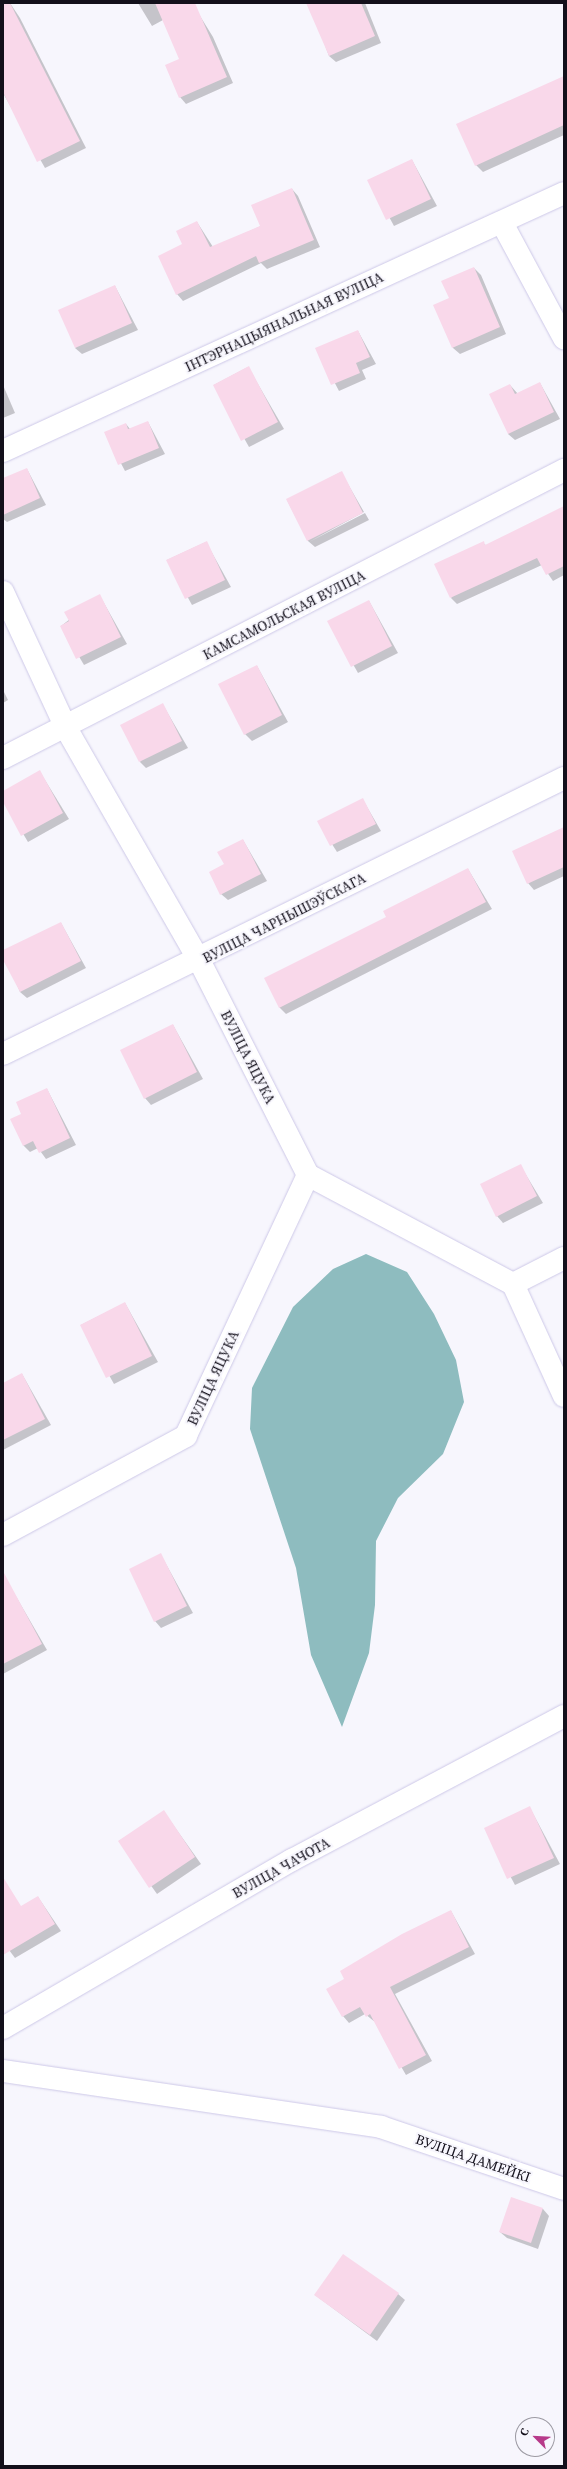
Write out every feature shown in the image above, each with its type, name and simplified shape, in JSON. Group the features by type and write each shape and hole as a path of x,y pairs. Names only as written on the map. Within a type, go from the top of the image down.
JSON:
{"street":[{"name":"ІНТЭРНАЦЫЯНАЛЬНАЯ ВУЛІЦА","path":"3,451 502,223 564,193"},
{"path":"502,223 564,338"},
{"name":"КАМСАМОЛЬСКАЯ ВУЛІЦА","path":"3,758 66,728 564,470"},
{"name":"ВУЛІЦА ЯЦУКА","path":"3,592 66,728 199,960 308,1175 186,1436 3,1535"},
{"name":"ВУЛІЦА ЧАРНЫШЭЎСКАГА","path":"3,1054 199,960 564,778"},
{"path":"308,1175 513,1284 564,1396"},
{"path":"513,1284 564,1258"},
{"name":"ВУЛІЦА ЧАЧОТА","path":"3,2028 292,1860 564,1716"},
{"name":"ВУЛІЦА ДАМЕЙКІ","path":"3,2071 381,2127 564,2189"}],"water":[{"path":"366,1254 407,1272 434,1314 456,1360 464,1402 443,1454 398,1498 376,1541 375,1605 369,1653 342,1727 311,1655 296,1568 250,1429 252,1388 293,1307 333,1269"}],"building":[{"path":"3,3 10,3 80,141 37,162 3,92"},
{"path":"155,3 195,3 227,77 179,98 165,65 179,59"},
{"path":"306,3 361,3 375,36 329,56"},
{"path":"564,76 564,125 475,166 456,124"},
{"path":"412,159 431,199 386,220 367,180"},
{"path":"292,188 314,240 259,263 256,256 176,295 158,256 182,244 176,231 197,221 210,247 260,226 251,205"},
{"path":"474,267 500,327 452,348 433,305 449,298 441,281"},
{"path":"115,285 132,323 75,348 58,310"},
{"path":"358,330 370,357 356,363 360,373 331,385 315,348"},
{"path":"249,366 278,422 241,441 213,385"},
{"path":"540,382 554,412 508,434 489,394 510,384 515,394"},
{"path":"148,421 159,448 118,465 104,432 126,423 128,429"},
{"path":"27,468 40,498 3,515 3,478"},
{"path":"342,471 363,513 307,541 286,499"},
{"path":"564,506 564,566 546,575 537,558 450,598 434,564 484,541 485,545"},
{"path":"207,541 225,580 185,599 166,560"},
{"path":"100,594 121,637 76,659 60,626 69,621 64,612"},
{"path":"369,600 392,646 351,667 327,621"},
{"path":"257,665 282,715 244,735 218,684"},
{"path":"163,703 182,741 139,762 120,725"},
{"path":"40,770 63,813 21,836 3,802 3,791"},
{"path":"363,798 376,824 330,846 317,821"},
{"path":"564,827 564,867 527,884 512,851"},
{"path":"243,839 261,874 220,895 209,872 224,864 217,852"},
{"path":"468,868 486,902 279,1008 264,978 386,917 383,911"},
{"path":"61,922 81,961 20,992 3,960 3,950"},
{"path":"173,1024 197,1072 144,1099 120,1050"},
{"path":"47,1088 70,1138 39,1153 33,1141 23,1146 10,1119 21,1114 16,1102"},
{"path":"521,1164 537,1196 496,1217 480,1184"},
{"path":"125,1302 152,1356 106,1378 80,1325"},
{"path":"22,1373 45,1419 3,1440 3,1383"},
{"path":"161,1553 187,1606 154,1622 129,1569"},
{"path":"3,1571 42,1644 3,1664"},
{"path":"530,1806 554,1858 507,1879 484,1828"},
{"path":"164,1810 195,1857 149,1888 118,1841"},
{"path":"3,1877 21,1906 38,1896 55,1924 3,1955"},
{"path":"451,1910 469,1947 390,1987 426,2055 399,2069 370,2014 366,2017 360,2007 342,2017 326,1989 344,1979 340,1971 402,1934"},
{"path":"511,2197 543,2208 531,2243 499,2232"},
{"path":"343,2254 399,2293 370,2335 314,2295"}]}
